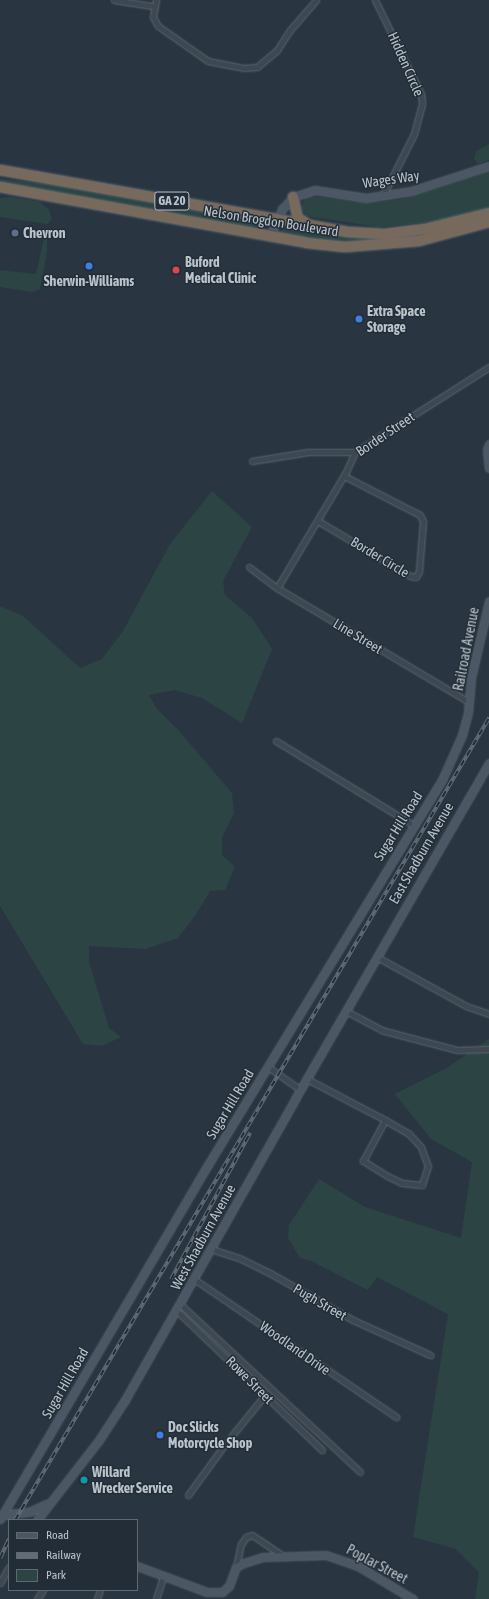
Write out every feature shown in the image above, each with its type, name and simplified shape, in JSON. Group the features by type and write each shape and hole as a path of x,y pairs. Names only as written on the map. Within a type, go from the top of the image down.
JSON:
{"highway":[{"name":"Nelson Brogdon Boulevard","path":"0,170 313,227 385,234 425,229 489,213"},
{"name":"Nelson Brogdon Boulevard","path":"0,187 270,236 345,247 369,247 419,241 489,222"},
{"path":"0,195 20,191"},
{"path":"293,197 298,218 313,227"}],"street":[{"path":"114,0 153,6"},
{"path":"156,0 153,6 152,17 158,26 187,48 208,61 243,68 257,67 277,50 290,30 316,0"},
{"name":"Hidden Circle","path":"375,0 421,94 422,104 414,134 384,195"},
{"name":"Wages Way","path":"293,197 315,190 366,198 411,191 489,166"},
{"path":"270,236 282,209 293,197"},
{"name":"Border Street","path":"277,588 286,570 318,521 344,476 355,452 489,367"},
{"path":"489,444 489,468"},
{"path":"252,460 308,452 355,452"},
{"name":"Border Circle","path":"318,521 410,576 416,577 419,571 423,521 420,515 344,476"},
{"name":"Line Street","path":"249,567 277,588 469,702"},
{"name":"Railroad Avenue","path":"469,702 471,678 489,601"},
{"name":"Sugar Hill Road","path":"1,1517 268,1067 448,768 462,735 469,702"},
{"path":"276,741 413,825"},
{"name":"East Shadburn Avenue","path":"377,957 489,763"},
{"path":"377,957 466,1006 489,1014"},
{"name":"West Shadburn Avenue","path":"39,1519 52,1499 81,1465 111,1424 179,1307 300,1089 377,957"},
{"path":"346,1011 381,1030 457,1050 489,1049"},
{"path":"268,1067 300,1089"},
{"path":"307,1079 386,1120 410,1134 421,1147 428,1166 422,1185 402,1183 372,1169 363,1161 386,1120"},
{"name":"Pugh Street","path":"211,1249 268,1272 353,1320 430,1355"},
{"name":"Woodland Drive","path":"194,1279 396,1417"},
{"path":"179,1307 360,1472"},
{"name":"Rowe Street","path":"179,1307 264,1396 322,1450"},
{"path":"188,1495 225,1444 264,1396"},
{"path":"1,1517 40,1508 52,1499"},
{"path":"138,1566 163,1577 208,1592 222,1592 229,1586 236,1567 241,1544 246,1537 252,1535 283,1556"},
{"name":"Poplar Street","path":"236,1567 263,1557 326,1555 343,1559 387,1581 413,1599"},
{"path":"0,1583 8,1569"},
{"path":"156,1599 163,1577"}],"green space":[{"path":"489,144 489,160 478,164 474,159 476,151"},
{"path":"489,172 489,207 432,222 379,227 306,216 301,207 305,198 312,196 369,203 402,199"},
{"path":"0,179 58,185 261,222 266,226 259,228 189,219 0,183"},
{"path":"11,197 40,202 49,210 52,220 47,224 0,217 0,198"},
{"path":"288,227 336,235 407,236 407,239 354,244 287,236 280,231"},
{"path":"47,237 47,252 40,289 32,292 0,287 0,270 36,274 44,238"},
{"path":"212,491 252,527 223,581 225,595 252,618 272,649 242,723 202,698 175,690 149,695 157,709 180,732 232,793 234,813 222,837 222,855 235,867 225,890 210,891 197,913 178,938 145,949 89,946 89,962 109,1028 121,1037 102,1046 83,1044 0,906 0,606 23,616 80,668 102,659 123,631 170,544"},
{"path":"489,1039 489,1599 475,1599 479,1572 456,1549 413,1537 448,1314 377,1277 368,1290 309,1260 300,1258 288,1238 289,1225 319,1179 365,1207 461,1238 472,1162 431,1139 395,1094 445,1069"}],"railway":[{"path":"16,1519 489,718"},
{"path":"171,1279 250,1133"},
{"path":"0,1558 8,1541"}],"place":[{"name":"Chevron","path":"15,233"},
{"name":"Sherwin-Williams","path":"89,266"},
{"name":"Buford Medical Clinic","path":"176,270"},
{"name":"Extra Space Storage","path":"359,319"},
{"name":"Doc Slicks Motorcycle Shop","path":"160,1435"},
{"name":"Willard Wrecker Service","path":"84,1480"}]}
